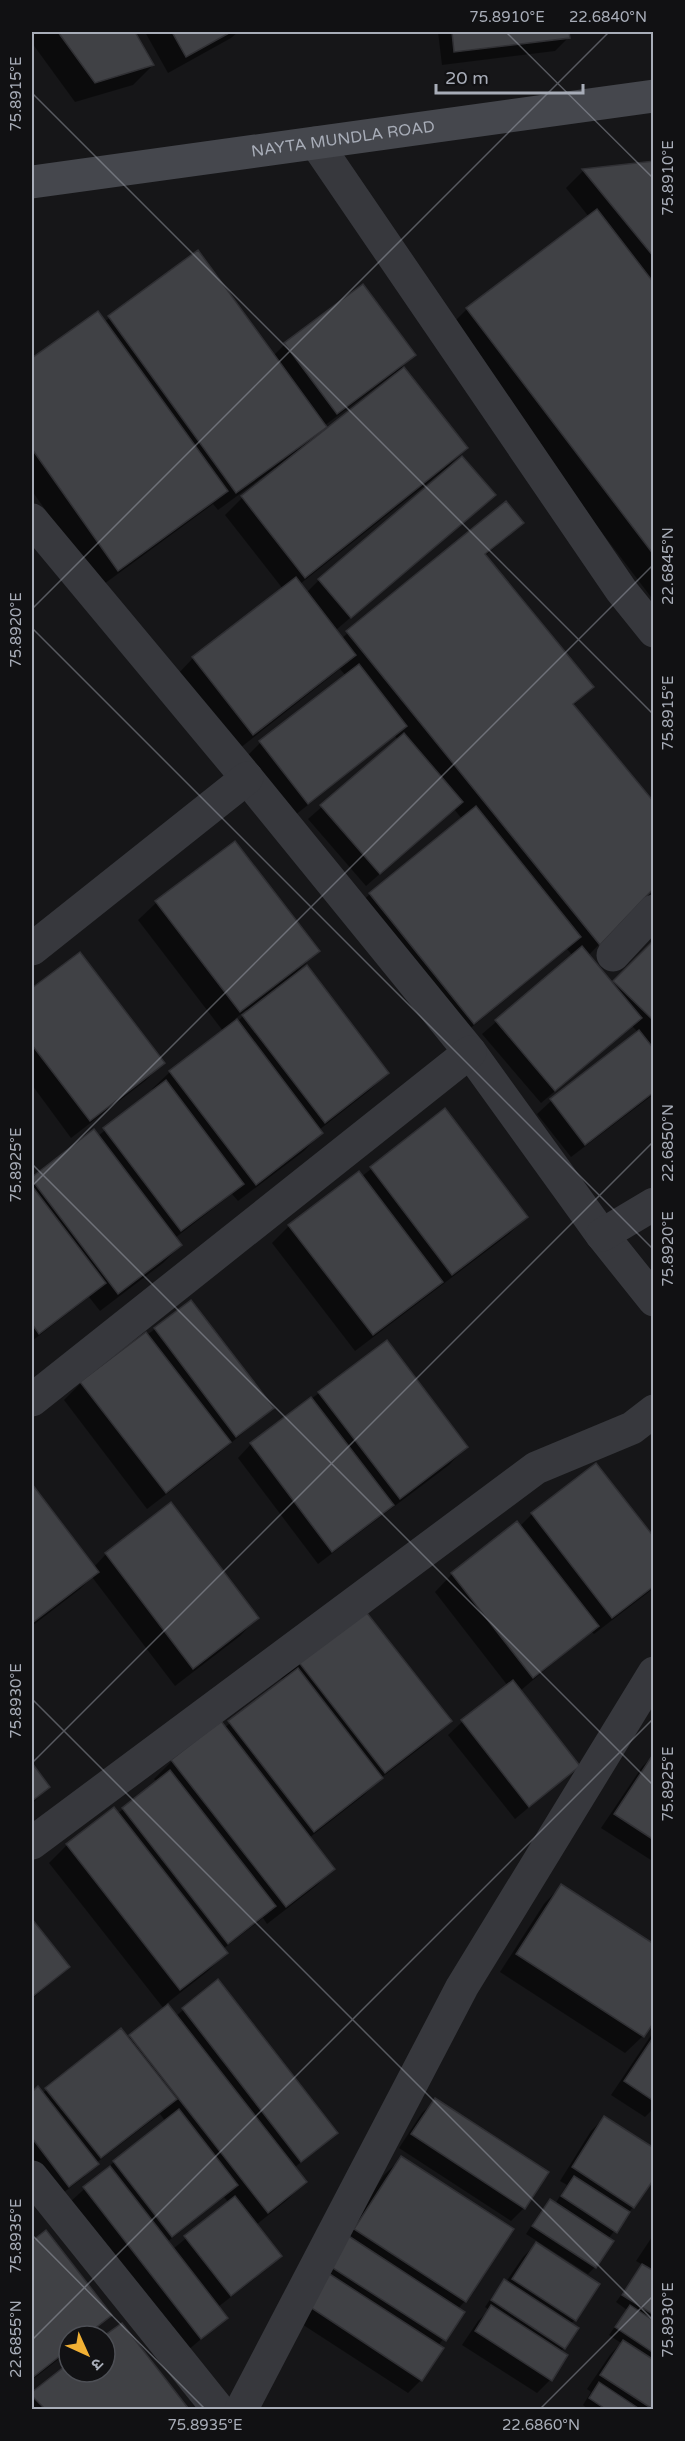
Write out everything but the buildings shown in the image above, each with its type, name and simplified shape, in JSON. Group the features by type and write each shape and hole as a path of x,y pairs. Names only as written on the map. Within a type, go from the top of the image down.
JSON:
{"main road":[{"name":"NAYTA MUNDLA ROAD","path":"32,182 654,96"}],"street":[{"path":"316,143 621,590 654,631"},
{"path":"32,520 247,778 470,1052 602,1235 654,1300"},
{"path":"32,949 247,778"},
{"path":"613,955 654,910"},
{"path":"32,1400 470,1052"},
{"path":"602,1235 654,1204"},
{"path":"32,1843 536,1468 632,1428 654,1411"},
{"path":"242,2409 462,1987 654,1673"},
{"path":"32,2177 219,2409"}]}
